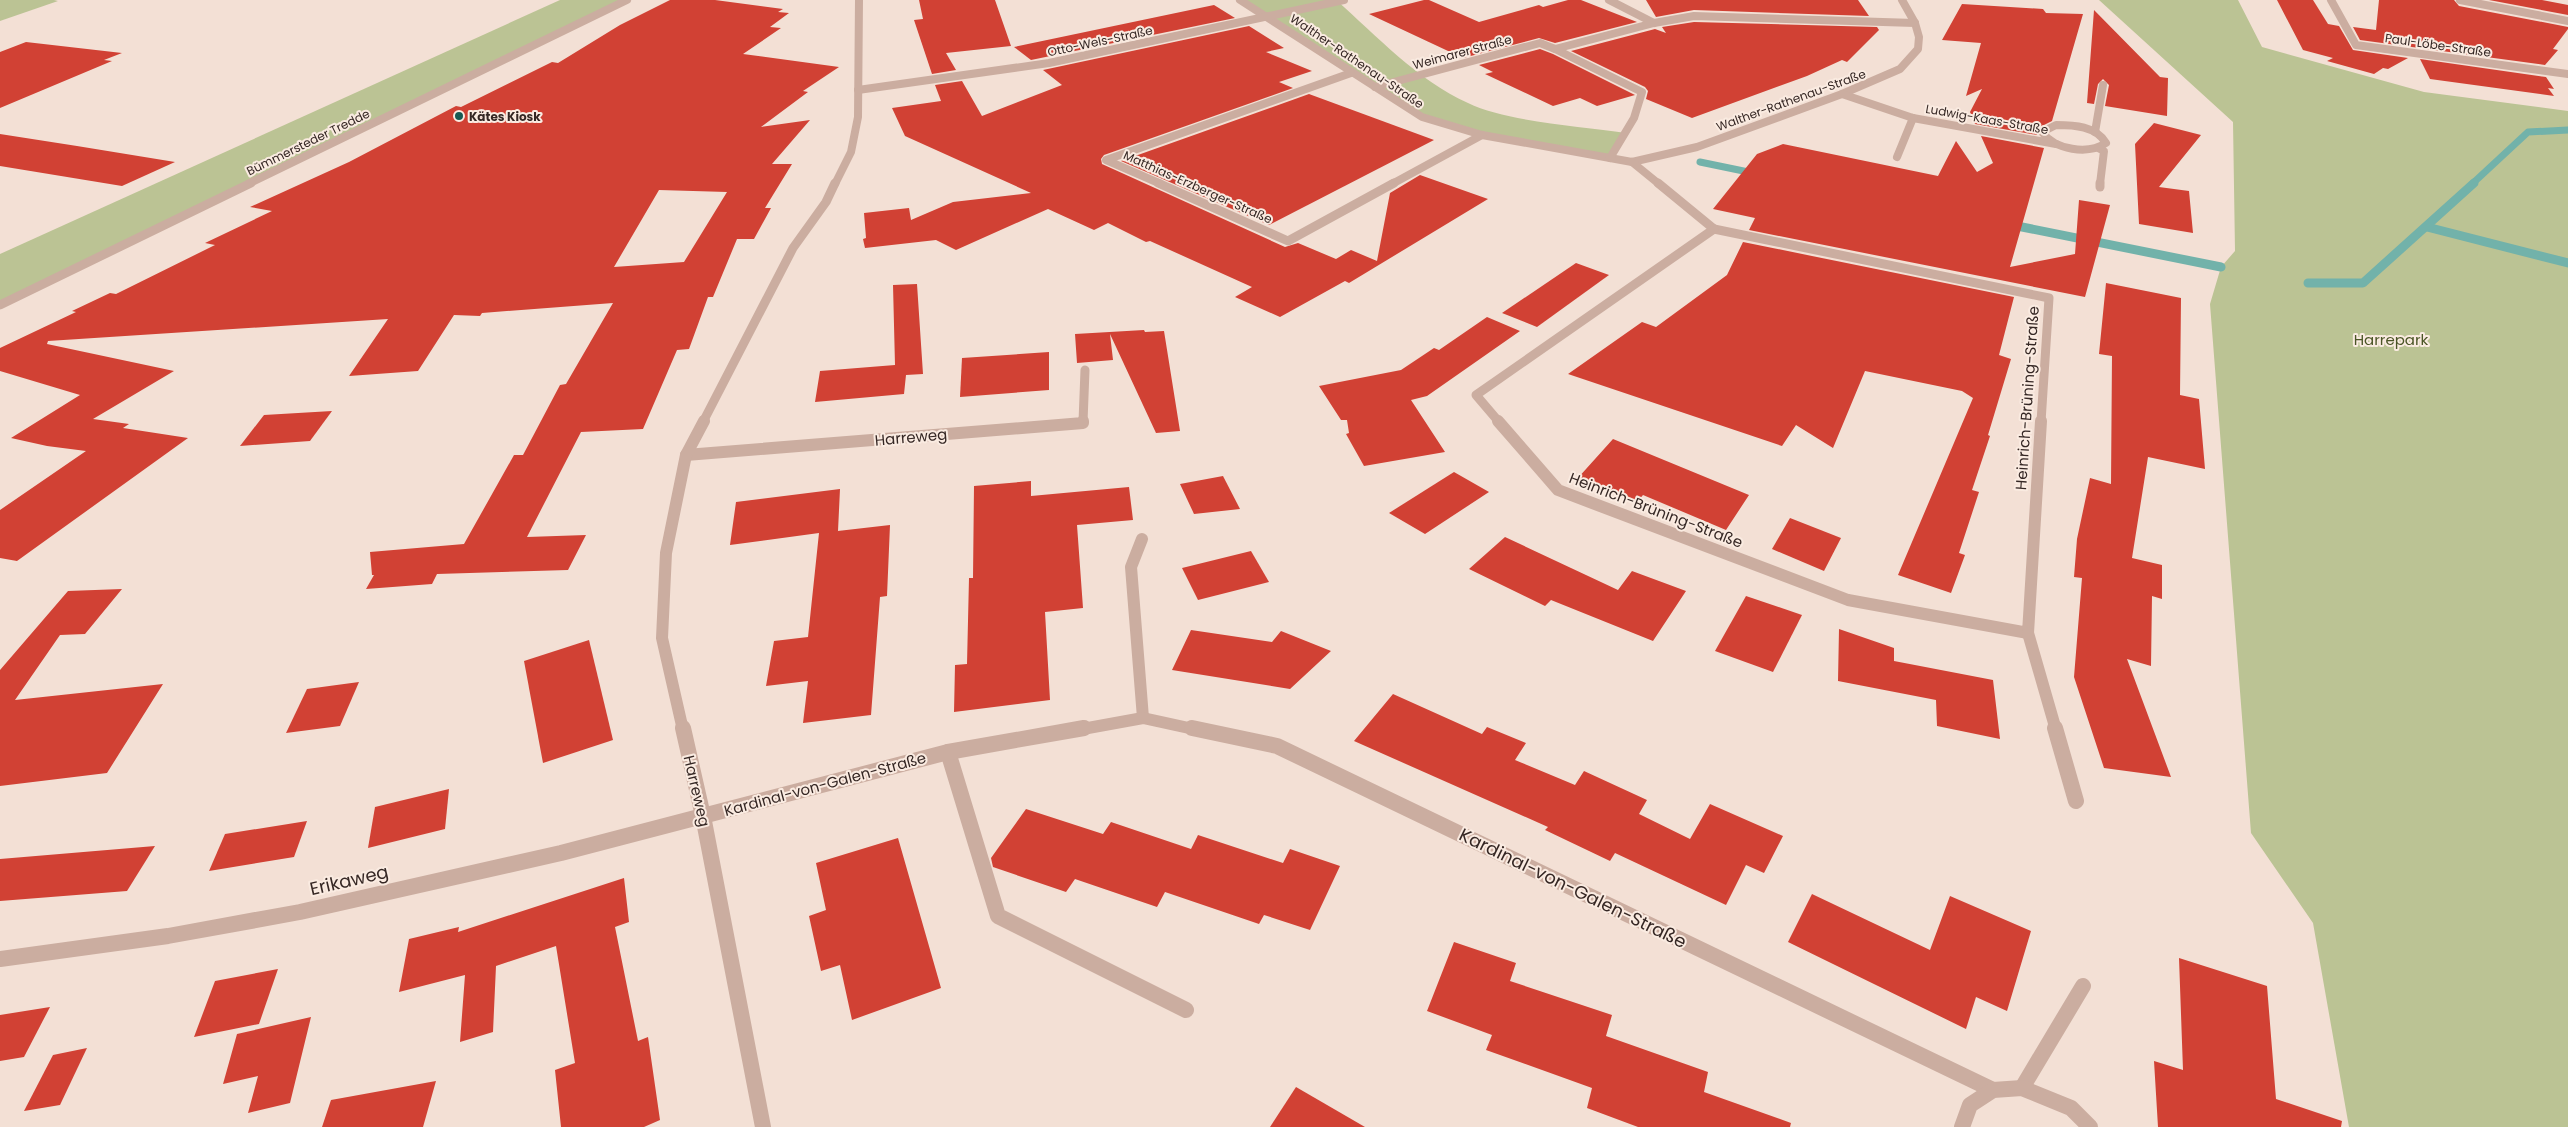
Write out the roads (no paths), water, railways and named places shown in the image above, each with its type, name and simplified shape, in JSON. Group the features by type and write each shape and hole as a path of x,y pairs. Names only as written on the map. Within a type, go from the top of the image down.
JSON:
{"street":[{"name":"Bümmersteder Tredde","path":"0,305 627,0"},
{"name":"Harreweg","path":"763,1127 703,816 662,638 666,553 686,455 794,248 826,202 851,152 858,117 860,0"},
{"name":"Walther-Rathenau-Straße","path":"1240,0 1268,16 1351,73 1422,117 1482,135 1632,162 1696,147 1842,94 1888,75 1911,59 1918,49 1919,37 1915,22 1902,0"},
{"name":"Otto-Wels-Straße","path":"858,90 1049,63 1344,0"},
{"path":"1609,0 1654,22"},
{"name":"Paul-Löbe-Straße","path":"2331,0 2356,45 2568,74"},
{"path":"2460,0 2568,21"},
{"name":"Weimarer Straße","path":"1555,49 1654,22 1694,16 1915,22"},
{"name":"Weimarer Straße","path":"1375,87 1540,42 1642,92 1634,118 1610,158"},
{"name":"Matthias-Erzberger-Straße","path":"1351,73 1106,160 1288,241 1482,135"},
{"path":"2098,148 2106,143 2095,132 2103,85"},
{"name":"Ludwig-Kaas-Straße","path":"1842,94 1913,118 2082,149 2098,148"},
{"name":"Ludwig-Kaas-Straße","path":"1897,157 1913,118"},
{"name":"Ludwig-Kaas-Straße","path":"2056,144 2043,136 2044,129 2066,125 2095,132"},
{"path":"2098,148 2104,151 2100,188"},
{"name":"Heinrich-Brüning-Straße","path":"1632,162 1714,228 2049,298 2028,633 2076,802"},
{"name":"Heinrich-Brüning-Straße","path":"1714,228 1476,395 1558,490 1848,600 2028,633"},
{"name":"Harreweg","path":"686,455 1082,424 1085,370"},
{"path":"1142,539 1131,567 1143,718"},
{"name":"Kardinal-von-Galen-Straße","path":"703,816 948,752 1143,718 1277,746 1993,1090"},
{"path":"948,752 998,916 1186,1010"},
{"name":"Erikaweg","path":"0,959 168,936 300,912 561,853 703,816"},
{"path":"2022,1088 2083,986"},
{"name":"Kardinal-von-Galen-Straße","path":"1962,1127 1970,1104 1993,1090 2022,1088 2071,1108 2090,1127"}],"waterway":[{"path":"2472,184 2528,132 2568,130"},
{"path":"1700,162 1758,174"},
{"path":"2308,283 2363,283 2474,183"},
{"path":"2007,224 2221,267"},
{"path":"2427,227 2568,263"}],"place":[{"name":"Kätes Kiosk","path":"459,116"}],"park label":[{"name":"Harrepark","path":"2391,339"}]}
